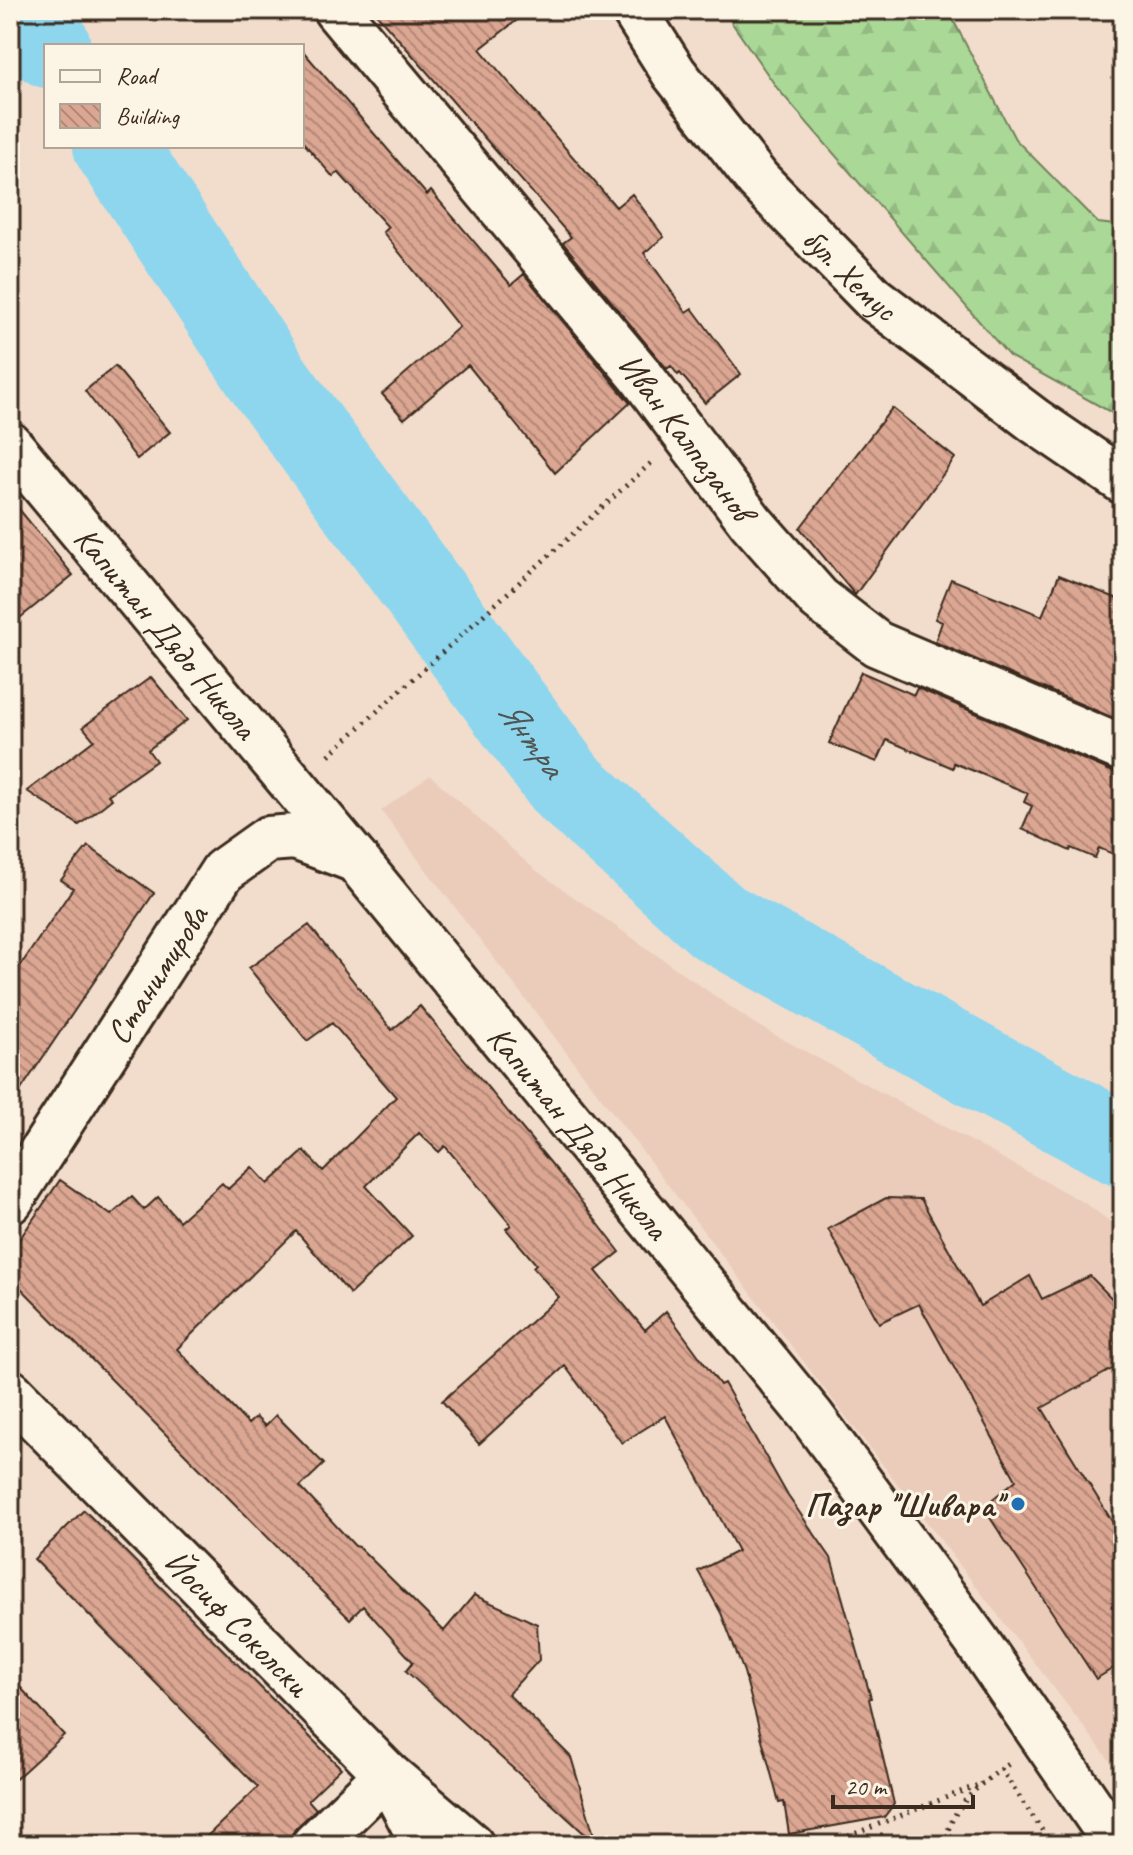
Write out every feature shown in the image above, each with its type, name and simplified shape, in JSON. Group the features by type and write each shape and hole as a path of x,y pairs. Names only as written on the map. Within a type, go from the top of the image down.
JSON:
{"street":[{"name":"Иван Калпазанов","path":"336,10 641,376 751,522 819,599 877,644 1123,749"},
{"name":"бул. Хемус","path":"634,10 674,73 758,180 874,299 1035,421 1123,481"},
{"name":"Капитан Дядо Никола","path":"10,445 356,860 812,1417 976,1640 1117,1845"},
{"name":"Станимирова","path":"10,1201 223,871 268,839 295,837 356,860"},
{"name":"Йосиф Соколски","path":"10,1392 387,1774 471,1845"},
{"path":"314,1845 387,1774 424,1845"}],"path":[{"path":"295,787 684,433"},
{"path":"945,1845 957,1811 983,1783 1045,1740"},
{"path":"1001,1769 1052,1845"},
{"path":"826,1845 983,1783"}],"shaded area":[{"name":"Пазар ''Шивара''","path":"430,775 534,869 755,1024 1085,1203 1123,1231 1123,1778 381,811"}],"green space":[{"path":"723,10 948,10 1015,139 1098,223 1123,226 1123,419 1009,356 777,88"}],"building":[{"path":"373,10 530,10 480,49 616,207 632,194 664,237 644,253 686,312 692,308 741,374 705,403 680,373 678,375 671,366 667,369 563,243 571,237"},
{"path":"304,52 427,195 431,191 511,285 524,274 630,403 555,473 468,365 404,419 382,394 459,327 383,232 388,227 338,172 333,177 304,143"},
{"path":"115,366 170,432 137,459 85,391"},
{"path":"892,408 955,458 855,595 800,528"},
{"path":"10,498 73,575 10,626"},
{"path":"1059,575 1123,601 1123,722 935,642 942,622 935,619 951,579 1042,616"},
{"path":"861,672 914,695 917,688 1123,774 1123,858 1099,848 1095,858 1071,848 1070,851 1022,829 1032,806 1024,802 1028,793 954,763 953,768 887,740 877,762 829,743"},
{"path":"151,677 187,720 148,750 156,761 108,795 112,799 79,825 27,791 94,740 83,727"},
{"path":"88,846 154,893 10,1106 10,981 73,888 61,880"},
{"path":"309,925 392,1030 420,1006 559,1173 620,1252 596,1271 645,1330 666,1311 720,1385 724,1383 788,1496 831,1558 871,1698 894,1804 884,1817 789,1834 784,1802 779,1803 744,1672 721,1613 698,1571 738,1551 665,1416 622,1443 565,1366 479,1444 442,1401 559,1297 506,1229 511,1225 445,1146 439,1152 419,1133 366,1186 412,1236 350,1294 296,1231 177,1349 248,1424 256,1417 265,1426 276,1415 324,1464 300,1487 355,1546 444,1631 474,1595 537,1624 539,1660 508,1694 571,1757 597,1845 406,1671 413,1662 363,1606 350,1619 10,1277 10,1253 60,1180 111,1215 132,1197 144,1210 158,1197 179,1221 222,1183 228,1189 252,1167 268,1184 304,1151 323,1171 396,1097 332,1023 307,1041 249,968"},
{"path":"886,1198 921,1199 980,1306 1030,1276 1042,1299 1090,1276 1123,1310 1123,1363 1042,1408 1123,1539 1123,1662 1096,1679 983,1507 1016,1480 919,1304 879,1323 828,1229"},
{"path":"84,1510 341,1768 308,1800 316,1809 296,1828 290,1837 290,1845 198,1845 258,1787 34,1559"},
{"path":"10,1676 64,1735 10,1784"}],"waterway":[{"name":"Янтра","path":"30,10 48,44"},
{"name":"Янтра","path":"116,148 271,383 566,785 718,922 1123,1145"}],"place":[{"name":"Пазар ''Шивара''","path":"1018,1504"}]}
